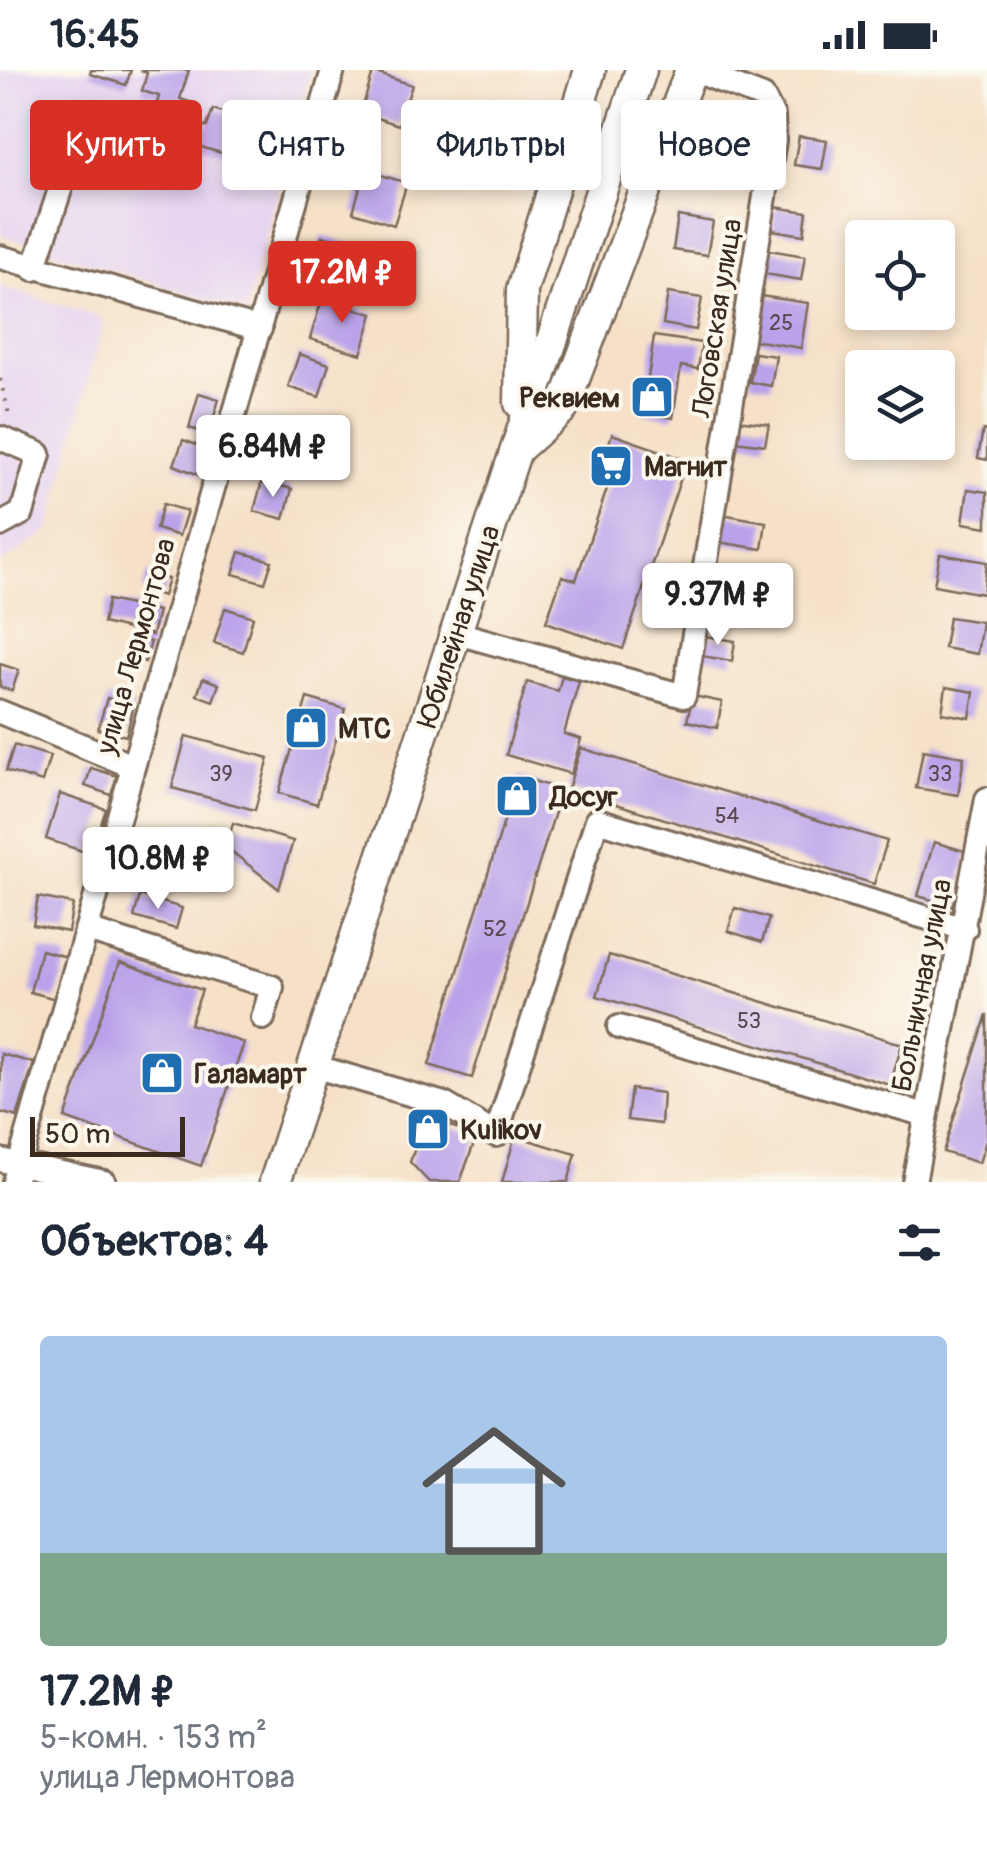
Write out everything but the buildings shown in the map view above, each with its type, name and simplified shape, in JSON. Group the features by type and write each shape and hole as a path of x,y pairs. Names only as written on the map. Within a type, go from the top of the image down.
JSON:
{"main road":[{"path":"514,451 522,387 522,290 590,70"},
{"name":"Юбилейная улица","path":"275,1182 641,70"},
{"path":"514,451 563,408 692,70"}],"street":[{"name":"улица Лермонтова","path":"11,1169 87,930 332,70"},
{"name":"Логовская улица","path":"457,634 684,696 774,141 773,116 763,98 692,70"},
{"path":"34,270 60,190"},
{"path":"0,257 34,270 260,329"},
{"path":"0,526 22,513 39,461 34,448 8,440"},
{"path":"0,712 132,766"},
{"name":"Больничная улица","path":"914,1182 987,800"},
{"path":"313,1066 444,1104 496,1135 597,820 965,930"},
{"path":"87,930 272,986 264,1018"},
{"path":"619,1027 926,1115"},
{"path":"11,1169 104,1182"}],"path":[{"path":"0,379 8,440"}],"shaded area":[{"path":"0,70 311,70 303,100 222,100 222,190 279,190 246,312 0,235"},
{"path":"0,286 105,319 49,531 0,564"}],"place":[{"name":"Реквием","path":"652,397"},
{"name":"Магнит","path":"611,466"},
{"name":"МТС","path":"306,728"},
{"name":"Досуг","path":"517,796"},
{"name":"Галамарт","path":"162,1073"},
{"name":"Kulikov","path":"428,1129"}]}
